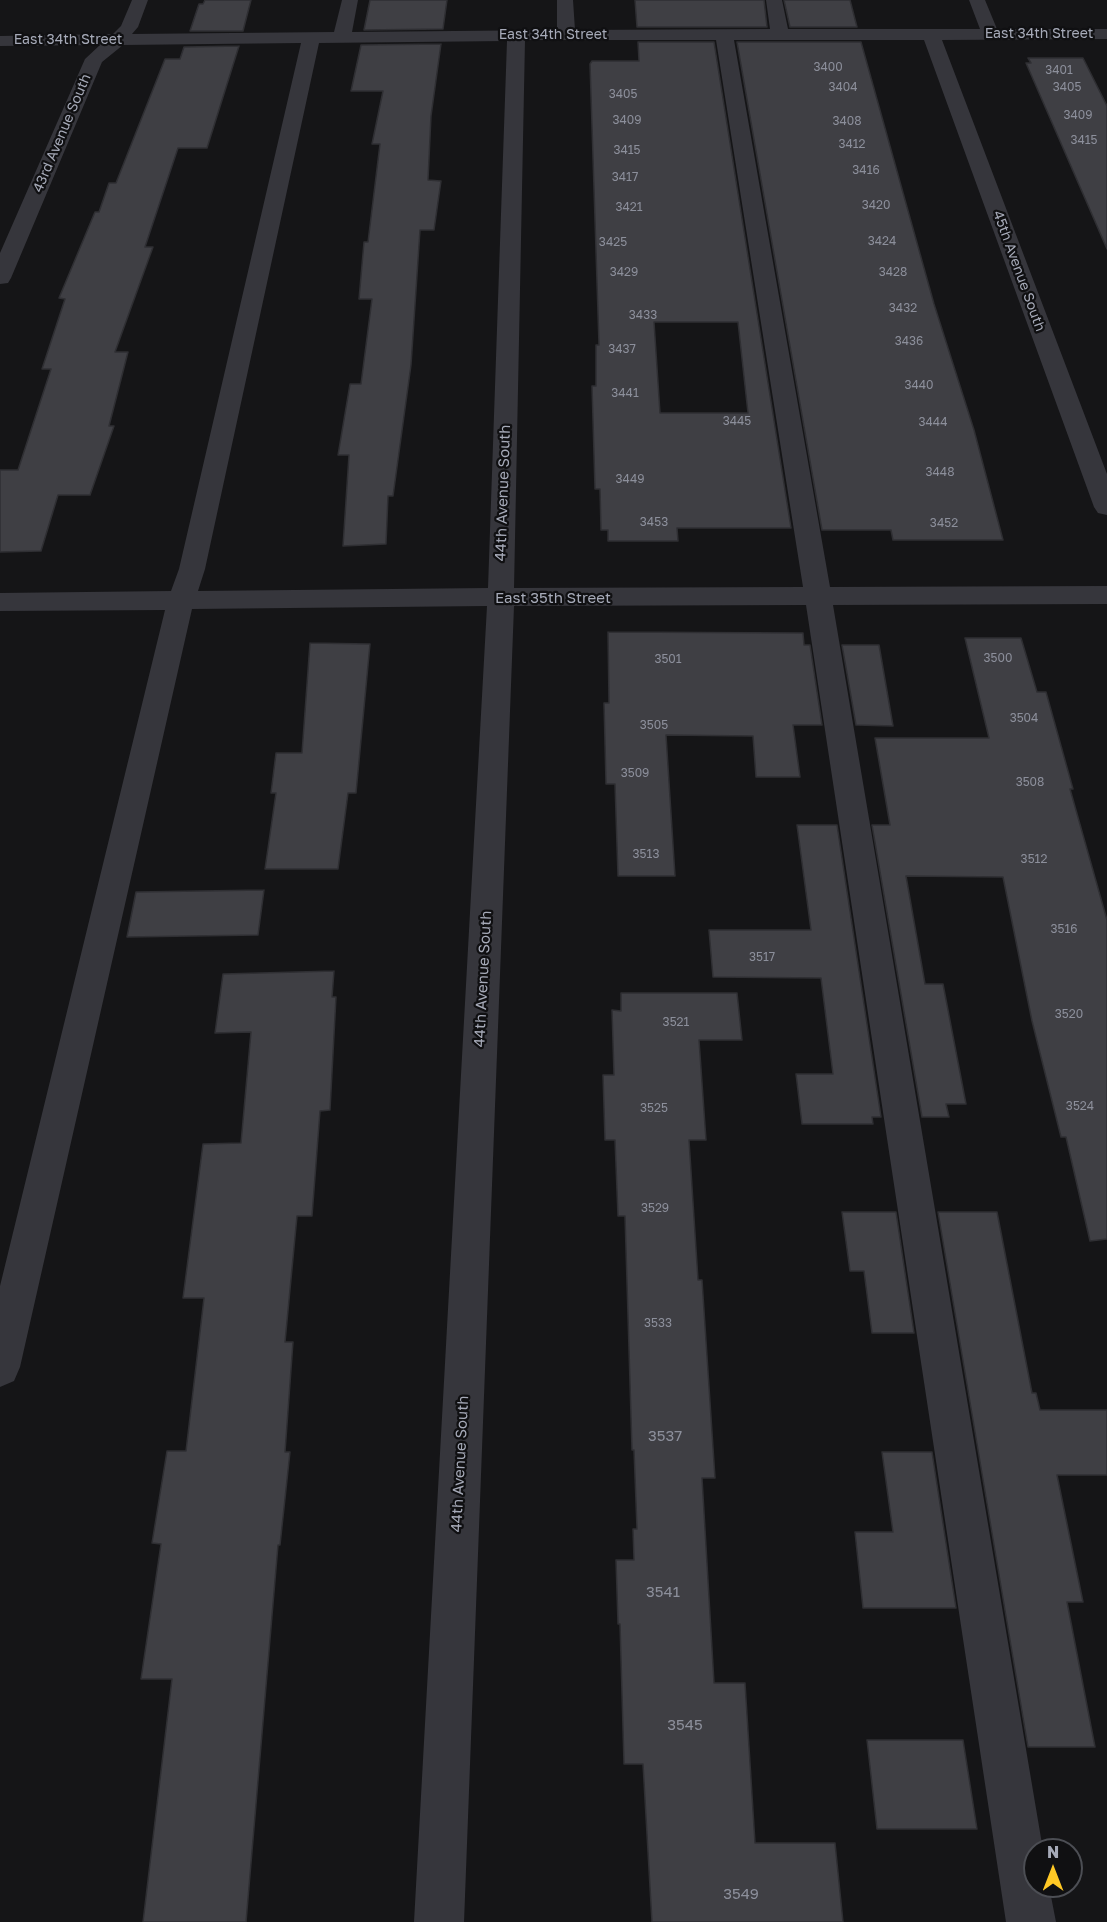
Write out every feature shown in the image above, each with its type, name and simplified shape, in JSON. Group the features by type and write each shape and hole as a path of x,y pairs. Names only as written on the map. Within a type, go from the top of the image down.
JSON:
{"street":[{"name":"43rd Avenue South","path":"0,278 94,59 118,40 129,27 140,0"},
{"path":"342,38 350,0"},
{"path":"566,0 566,35"},
{"path":"774,0 779,20 779,34"},
{"path":"977,0 991,35"},
{"name":"45th Avenue South","path":"931,34 1107,507"},
{"name":"East 34th Street","path":"0,40 516,35 1107,34"},
{"name":"44th Avenue South","path":"439,1922 500,597 516,35"},
{"path":"724,35 818,598 1031,1922"},
{"path":"0,1367 181,600 192,569 311,38"},
{"name":"East 35th Street","path":"0,602 500,597 818,598 1107,595"}],"building":[{"path":"205,0 251,0 243,31 190,31 199,4 203,4"},
{"path":"370,0 447,0 443,29 364,30"},
{"path":"635,0 764,0 767,27 637,27"},
{"path":"784,0 850,0 857,27 790,27"},
{"path":"638,42 714,42 791,528 677,528 678,541 608,541 608,530 601,530 600,489 595,489 592,386 596,386 596,345 599,345 590,64 592,61 639,61","holes":["654,322 738,322 748,413 660,413"]},
{"path":"737,42 861,42 934,304 974,430 1003,540 893,540 891,530 822,530"},
{"path":"441,44 431,116 428,180 441,181 434,230 420,230 411,365 393,496 388,496 386,544 343,546 349,455 338,455 350,384 361,384 372,299 359,299 364,242 368,242 380,144 372,144 383,91 351,91 361,45"},
{"path":"239,46 207,148 178,148 145,247 153,247 115,352 128,352 109,426 114,426 90,495 58,495 41,551 0,552 0,470 18,470 51,369 42,369 65,299 59,298 95,212 99,212 109,183 116,183 165,59 180,59 184,47"},
{"path":"1028,58 1083,58 1107,106 1107,249 1026,63 1031,63"},
{"path":"608,632 803,633 804,645 810,645 822,725 793,725 800,777 756,777 753,736 666,735 675,876 618,876 615,784 606,784 604,703 609,703"},
{"path":"965,638 1021,638 1037,692 1046,692 1073,789 1070,789 1107,920 1107,1239 1090,1241 1066,1137 1061,1137 1032,1021 1003,877 906,876 925,984 943,984 966,1104 946,1104 949,1117 922,1117 872,825 890,825 875,738 989,738"},
{"path":"310,643 370,644 356,793 348,793 338,869 265,869 276,793 271,793 276,753 302,753"},
{"path":"842,645 879,645 893,726 856,725"},
{"path":"797,825 837,825 881,1117 872,1117 873,1124 802,1124 796,1074 833,1074 821,978 713,977 709,930 811,930"},
{"path":"264,890 258,935 127,937 136,892"},
{"path":"334,971 332,997 336,997 330,1110 320,1111 312,1216 297,1216 285,1342 293,1342 285,1452 290,1452 280,1545 278,1545 246,1922 143,1922 172,1679 141,1679 161,1544 152,1543 167,1451 186,1451 204,1298 183,1298 203,1144 241,1143 251,1032 215,1033 223,974"},
{"path":"621,993 737,993 742,1040 699,1040 706,1140 689,1140 698,1280 702,1280 715,1478 702,1478 714,1683 745,1683 755,1843 835,1843 843,1922 652,1922 643,1764 624,1764 620,1624 618,1624 616,1560 634,1560 633,1529 637,1529 634,1450 632,1450 625,1216 618,1216 615,1140 605,1140 603,1075 614,1075 612,1010 621,1011"},
{"path":"842,1212 896,1212 914,1333 872,1333 864,1271 850,1271"},
{"path":"938,1212 997,1212 1032,1393 1036,1393 1040,1410 1107,1410 1107,1475 1057,1475 1083,1602 1067,1602 1095,1747 1028,1747"},
{"path":"882,1452 932,1452 956,1608 863,1608 855,1532 893,1532"},
{"path":"867,1740 963,1740 977,1829 877,1829"}]}
